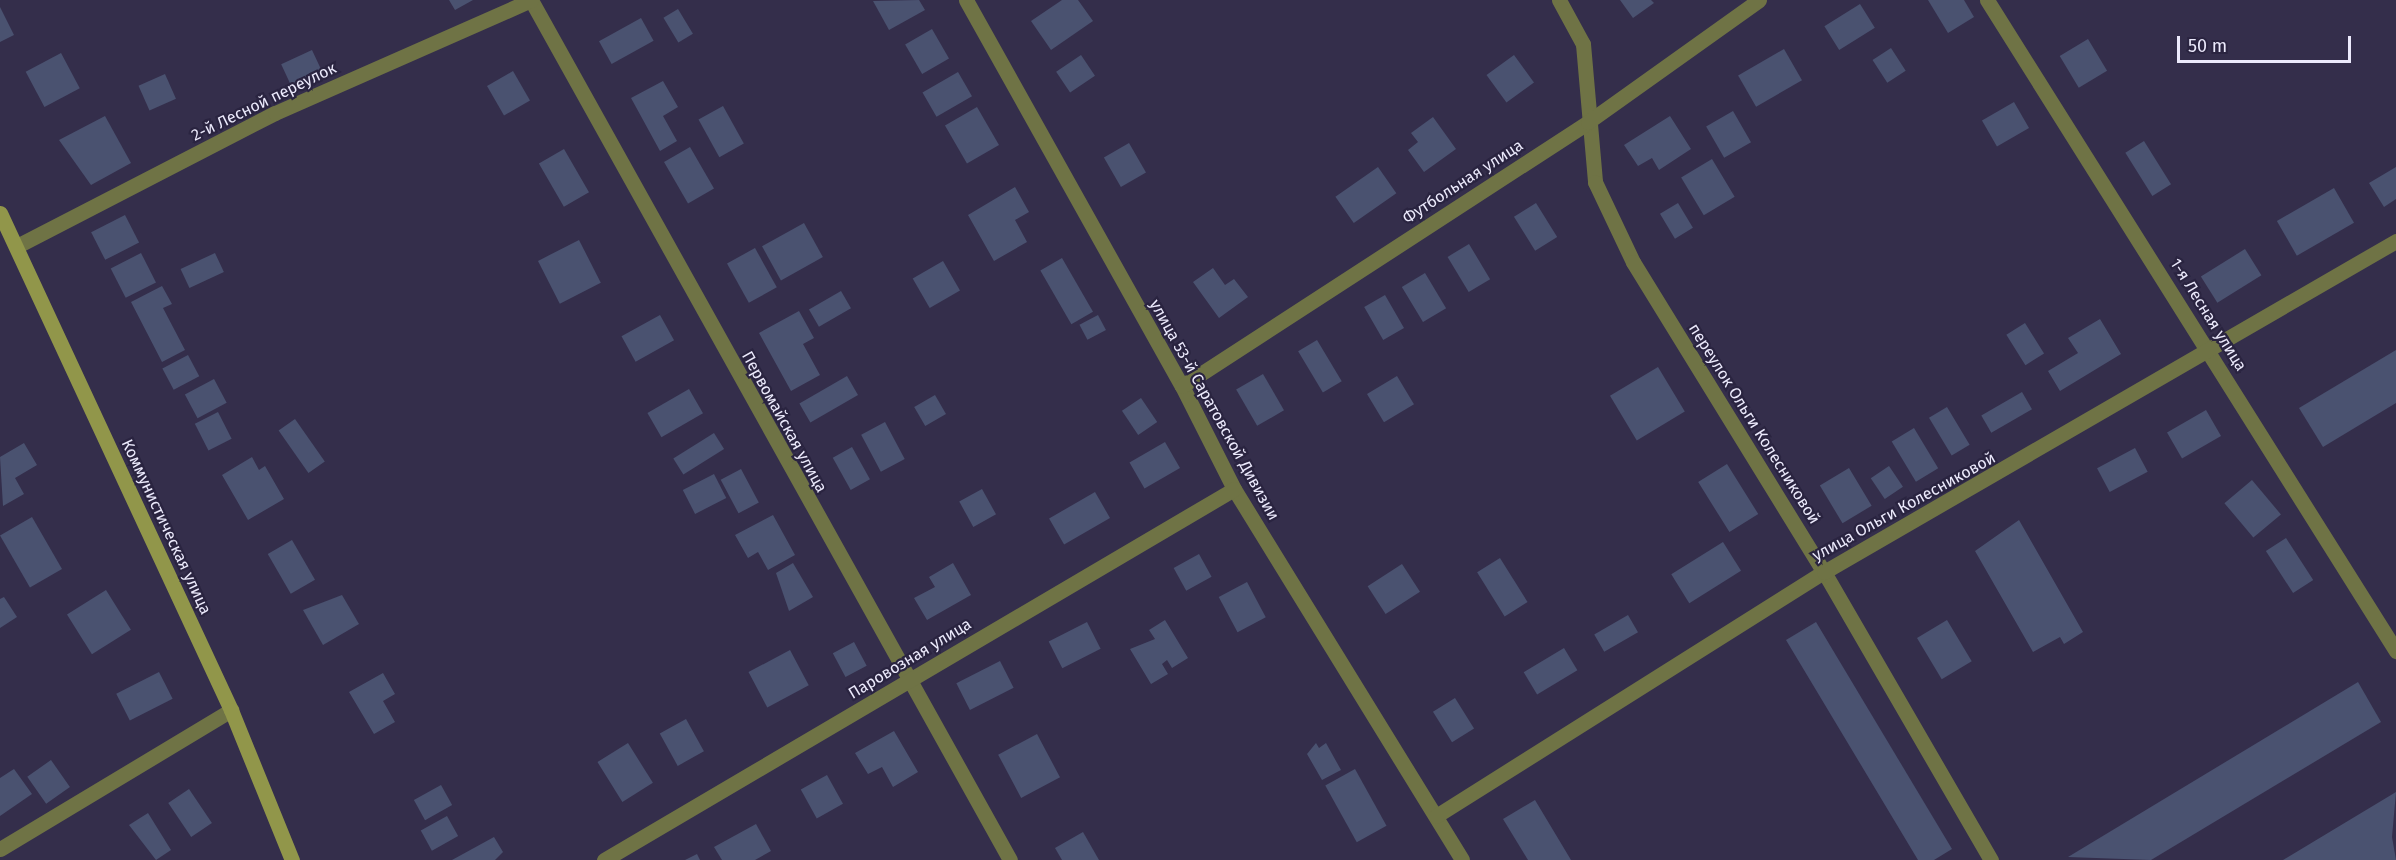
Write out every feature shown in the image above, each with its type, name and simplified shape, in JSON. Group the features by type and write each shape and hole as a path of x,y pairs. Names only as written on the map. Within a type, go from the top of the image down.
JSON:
{"main road":[{"name":"Коммунистическая улица","path":"0,213 231,710 292,860"}],"street":[{"name":"2-й Лесной переулок","path":"17,246 275,113 531,0"},
{"name":"Первомайская улица","path":"531,0 907,682 1010,860"},
{"name":"улица 53-й Саратовской Дивизии","path":"966,0 1182,386 1234,489 1462,860"},
{"name":"переулок Ольги Колесниковой","path":"1559,0 1583,44 1595,182 1633,262 1824,572 1991,860"},
{"name":"Футбольная улица","path":"1182,386 1588,122 1759,0"},
{"name":"1-я Лесная улица","path":"1987,0 2207,346 2396,651"},
{"name":"улица Ольги Колесниковой","path":"1436,816 1824,572 2021,462 2207,346 2396,241"},
{"name":"Паровозная улица","path":"604,860 1234,489"},
{"path":"0,849 231,710"}],"building":[{"path":"449,0 473,0 455,10"},
{"path":"919,0 925,10 889,30 873,1"},
{"path":"1062,0 1078,0 1093,21 1051,50 1031,21"},
{"path":"1620,0 1651,0 1654,3 1633,18"},
{"path":"1928,0 1964,0 1974,17 1948,33"},
{"path":"1860,4 1875,28 1839,50 1824,26"},
{"path":"0,7 14,35 0,42"},
{"path":"678,9 693,34 678,43 663,18"},
{"path":"641,18 654,41 612,64 599,41"},
{"path":"932,29 949,58 922,74 905,44"},
{"path":"2088,39 2107,71 2079,88 2060,56"},
{"path":"1891,48 1906,71 1887,83 1873,60"},
{"path":"1784,49 1802,80 1756,107 1738,76"},
{"path":"312,50 322,71 291,85 281,64"},
{"path":"61,53 80,88 44,107 26,72"},
{"path":"1081,55 1095,76 1070,93 1056,72"},
{"path":"1514,55 1534,83 1506,102 1486,75"},
{"path":"513,71 530,100 504,115 487,86"},
{"path":"958,72 972,96 936,117 922,92"},
{"path":"165,74 176,99 149,110 139,86"},
{"path":"663,81 678,107 663,116 677,141 660,151 631,98"},
{"path":"2014,102 2029,128 1997,146 1982,120"},
{"path":"723,106 744,144 719,157 699,120"},
{"path":"977,107 999,145 967,164 945,126"},
{"path":"1733,111 1751,142 1724,158 1706,126"},
{"path":"105,116 131,163 91,185 59,140"},
{"path":"1670,116 1691,149 1659,170 1652,158 1638,166 1624,145"},
{"path":"1433,117 1456,149 1424,172 1408,150 1418,142 1411,133"},
{"path":"2144,141 2171,184 2152,196 2125,153"},
{"path":"1129,143 1146,172 1121,187 1104,158"},
{"path":"690,147 714,189 688,204 664,162"},
{"path":"564,149 589,192 564,207 539,164"},
{"path":"1712,159 1735,197 1704,215 1681,178"},
{"path":"1378,167 1396,193 1354,223 1335,197"},
{"path":"2396,167 2396,199 2384,207 2369,183"},
{"path":"1015,187 1029,212 1015,220 1027,242 994,261 968,215"},
{"path":"2334,188 2354,223 2297,256 2277,221"},
{"path":"1536,203 1557,237 1535,251 1514,217"},
{"path":"1678,203 1693,228 1675,239 1660,214"},
{"path":"125,215 139,243 105,260 91,232"},
{"path":"804,223 823,257 781,280 762,246"},
{"path":"579,240 601,283 560,304 538,261"},
{"path":"1469,244 1490,279 1469,292 1448,257"},
{"path":"755,248 777,287 749,303 727,264"},
{"path":"2245,249 2261,275 2217,303 2201,277"},
{"path":"141,253 156,282 126,298 111,268"},
{"path":"215,253 224,272 189,288 181,269"},
{"path":"1062,258 1093,312 1071,324 1040,270"},
{"path":"943,261 960,290 930,308 913,278"},
{"path":"1213,268 1225,285 1234,279 1248,297 1219,318 1193,282"},
{"path":"1425,273 1446,308 1423,322 1402,287"},
{"path":"162,286 172,304 163,308 185,350 162,362 131,302"},
{"path":"841,291 851,308 819,327 809,310"},
{"path":"1385,295 1404,328 1383,340 1364,307"},
{"path":"799,311 814,338 803,344 820,375 791,391 759,333"},
{"path":"660,315 674,340 636,362 622,336"},
{"path":"1098,315 1106,330 1087,340 1079,325"},
{"path":"2100,319 2121,354 2060,391 2048,371 2078,353 2068,338"},
{"path":"2025,323 2044,354 2025,365 2006,335"},
{"path":"1317,340 1342,381 1323,392 1298,351"},
{"path":"2396,350 2396,403 2323,447 2299,408"},
{"path":"188,355 199,376 174,390 162,369"},
{"path":"1658,367 1685,412 1637,440 1610,396"},
{"path":"1263,374 1284,410 1257,426 1236,390"},
{"path":"847,376 858,395 810,423 799,404"},
{"path":"1397,376 1414,404 1384,422 1367,394"},
{"path":"214,379 227,403 198,418 185,394"},
{"path":"689,389 703,413 661,437 647,413"},
{"path":"2022,392 2032,409 1991,433 1981,416"},
{"path":"935,395 946,414 925,426 914,407"},
{"path":"1141,398 1157,422 1138,435 1122,411"},
{"path":"1947,407 1970,445 1952,456 1929,418"},
{"path":"2206,410 2221,436 2182,458 2167,432"},
{"path":"218,412 232,439 208,451 195,424"},
{"path":"295,419 325,462 308,473 279,430"},
{"path":"885,422 905,459 881,472 861,435"},
{"path":"1914,428 1938,468 1916,482 1892,441"},
{"path":"714,433 724,449 683,475 673,458"},
{"path":"1165,442 1180,468 1144,488 1129,462"},
{"path":"24,443 37,465 15,478 24,494 3,506 0,457"},
{"path":"852,447 870,479 851,490 833,458"},
{"path":"2135,448 2148,472 2110,492 2097,468"},
{"path":"252,457 259,470 265,466 284,499 248,520 222,475"},
{"path":"1727,464 1758,514 1729,532 1698,482"},
{"path":"1889,466 1903,487 1885,499 1871,478"},
{"path":"1849,468 1872,506 1843,523 1820,486"},
{"path":"741,469 759,503 739,513 721,480"},
{"path":"714,474 726,498 695,514 683,490"},
{"path":"2252,480 2281,514 2253,538 2224,503"},
{"path":"982,489 996,514 973,527 959,502"},
{"path":"1095,492 1110,518 1064,544 1049,518"},
{"path":"773,515 795,555 768,570 758,552 748,558 735,535"},
{"path":"32,517 62,569 30,587 0,535"},
{"path":"2019,520 2083,632 2064,644 2060,637 2033,652 1975,551"},
{"path":"2286,538 2313,580 2293,593 2266,551"},
{"path":"292,540 315,580 291,594 268,554"},
{"path":"1723,542 1741,571 1689,603 1671,574"},
{"path":"1199,554 1212,577 1186,591 1174,568"},
{"path":"1500,558 1528,602 1505,616 1477,572"},
{"path":"793,563 813,597 789,611 776,573"},
{"path":"953,563 971,595 927,620 914,598 935,587 929,577"},
{"path":"1402,564 1420,592 1386,614 1368,586"},
{"path":"1247,582 1266,617 1238,632 1219,597"},
{"path":"106,590 131,630 92,654 67,614"},
{"path":"342,595 359,624 323,645 303,610"},
{"path":"4,597 17,617 0,628 0,599"},
{"path":"1628,615 1638,632 1604,652 1594,634"},
{"path":"1165,620 1188,658 1172,668 1167,660 1162,664 1168,674 1151,684 1130,649 1155,639 1149,630"},
{"path":"1947,620 1972,661 1942,679 1917,638"},
{"path":"1087,622 1101,649 1062,668 1049,642"},
{"path":"1816,622 1952,849 1934,860 1918,860 1786,640"},
{"path":"854,642 867,666 845,677 833,653"},
{"path":"1564,648 1577,670 1537,694 1524,672"},
{"path":"790,650 809,685 767,707 749,672"},
{"path":"1000,661 1014,688 970,710 956,683"},
{"path":"159,672 173,699 130,721 116,694"},
{"path":"383,673 395,694 383,701 395,722 374,734 349,692"},
{"path":"2358,682 2381,722 2151,860 2068,857"},
{"path":"1455,698 1474,729 1452,742 1433,712"},
{"path":"686,719 704,751 678,766 660,734"},
{"path":"894,731 918,772 893,787 882,767 868,774 855,753"},
{"path":"1037,734 1060,777 1021,798 998,755"},
{"path":"628,743 653,783 622,802 597,762"},
{"path":"1316,743 1319,748 1326,743 1341,770 1322,780 1307,754"},
{"path":"51,760 70,787 46,804 27,777"},
{"path":"14,769 32,794 0,816 0,778"},
{"path":"1355,769 1387,826 1357,842 1325,785"},
{"path":"827,775 843,804 817,818 801,790"},
{"path":"441,785 452,805 425,820 414,800"},
{"path":"189,789 212,823 191,837 168,803"},
{"path":"2396,792 2392,837 2396,860 2283,860"},
{"path":"1535,800 1571,860 1528,860 1503,819"},
{"path":"148,813 171,850 156,860 129,825"},
{"path":"447,816 458,836 432,851 421,831"},
{"path":"756,824 771,851 755,860 722,860 714,847"},
{"path":"1083,832 1099,860 1062,860 1055,848"},
{"path":"494,837 503,852 495,860 452,860"},
{"path":"697,854 700,860 685,860"}]}
